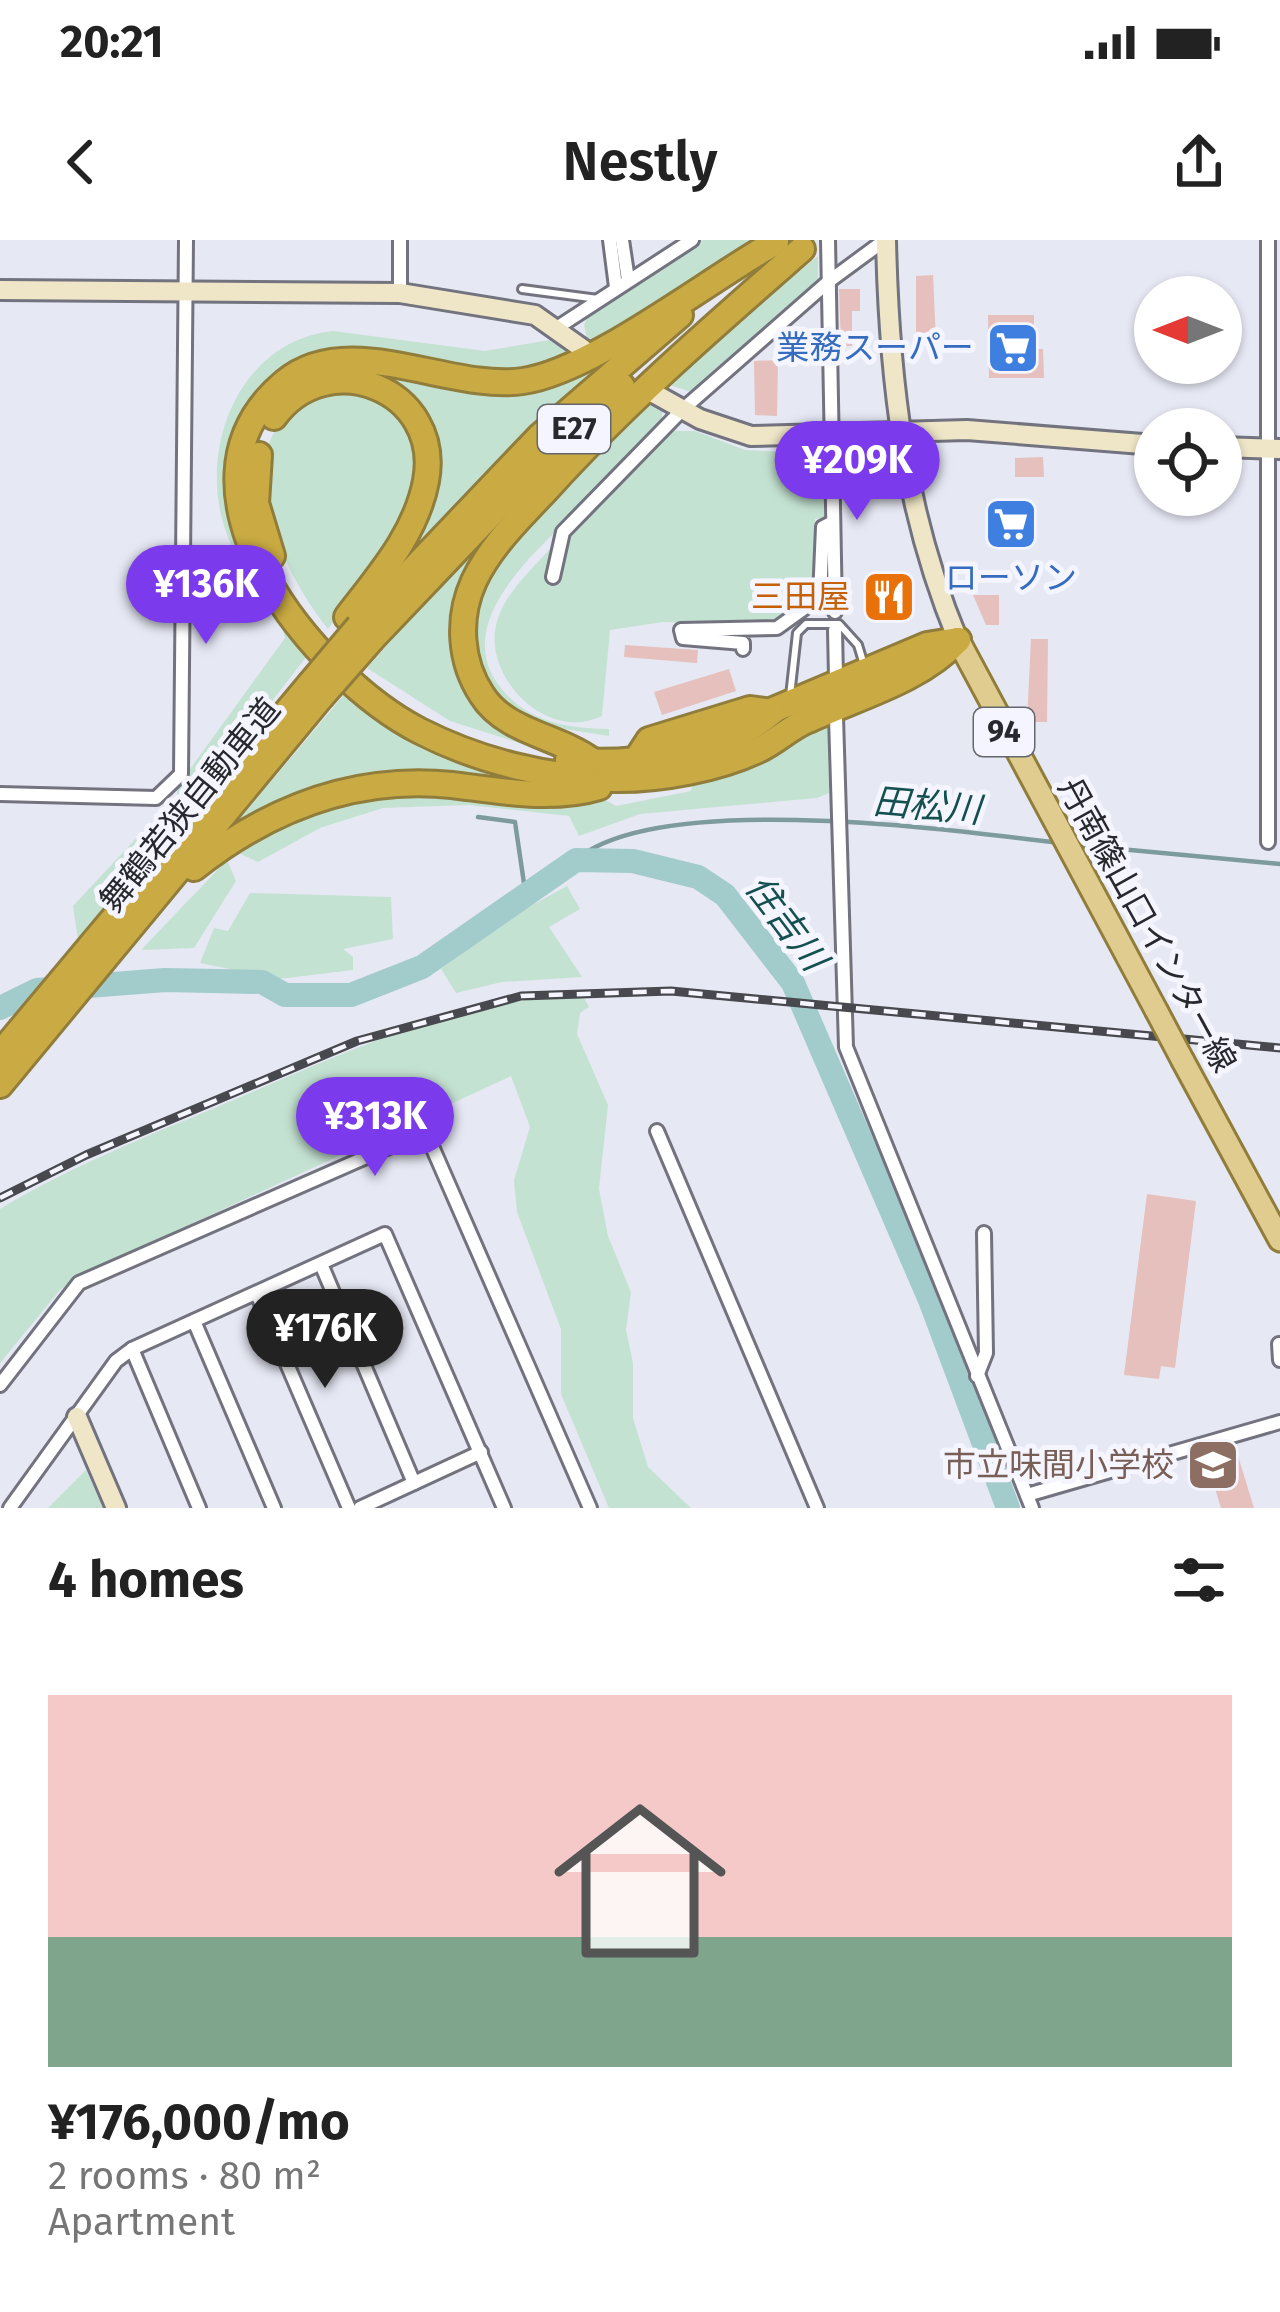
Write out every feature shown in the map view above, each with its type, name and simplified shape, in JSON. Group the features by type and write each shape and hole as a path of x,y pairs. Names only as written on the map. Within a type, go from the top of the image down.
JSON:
{"highway":[{"name":"舞鶴若狭自動車道","path":"104,946 161,862 359,627 460,543 599,406 793,243"},
{"path":"591,760 511,722 485,701 469,670 464,641 463,613 474,582 497,542 622,406 793,243"},
{"path":"612,779 545,772 474,754 416,729 355,686 297,626 254,555 239,490 247,438 262,406 286,381 327,364 363,362 485,382 554,373 793,243"},
{"path":"359,627 421,499 428,464 421,426 406,406 375,384 348,378 291,398 271,421 261,446 256,503 264,536 298,602 368,677 437,722 526,754 644,766 675,774 763,748 783,716"},
{"path":"644,766 649,740 750,710 783,716 937,662 958,640"},
{"name":"舞鶴若狭自動車道","path":"0,1085 9,1054 104,946 158,897 310,686"},
{"path":"158,897 257,824 349,788 415,784 554,794 588,790 644,766"}],"main road":[{"name":"丹南篠山口インター線","path":"958,640 1280,1240"}],"street":[{"path":"0,794 156,798 181,774 186,240"},
{"path":"400,240 400,293"},
{"path":"610,240 622,284"},
{"path":"622,240 622,284"},
{"path":"555,329 692,240"},
{"path":"828,240 835,613"},
{"path":"553,577 563,532 682,410 828,282 886,240"},
{"path":"886,240 899,432 923,545 958,640"},
{"path":"1268,240 1275,449 1274,823 1268,842"},
{"path":"0,290 400,293 483,302 536,315 583,349"},
{"path":"655,394 682,410 751,436 1029,434 1134,444"},
{"path":"1242,448 1275,449"},
{"path":"743,649 743,643 683,638 681,630 777,628 820,597 824,527 833,522"},
{"path":"835,630 836,677"},
{"path":"836,717 846,1047 1029,1502 1280,1422"},
{"path":"656,1131 817,1508"},
{"path":"0,1385 80,1283 421,1132 427,1135 590,1508"},
{"path":"977,1378 986,1353 984,1233"},
{"path":"10,1508 116,1361 132,1349 385,1234 504,1508"},
{"path":"321,1264 414,1483"},
{"path":"257,1294 350,1508"},
{"path":"194,1322 274,1508"},
{"path":"1280,1344 1280,1360"},
{"path":"132,1349 199,1508"},
{"path":"77,1417 116,1508"},
{"path":"360,1508 481,1452"}],"lane":[{"path":"522,289 601,299"},
{"path":"783,716 796,633 806,624 824,621 850,632 864,656 862,685"}],"green space":[{"path":"703,240 750,240 595,343 587,338 584,325 589,314"},
{"path":"818,256 818,286 691,392 664,383"},
{"path":"333,331 485,351 550,340 577,355 524,373 299,364 232,475 310,652 187,811 177,801 177,787 285,638 226,532 218,500 222,435 233,404 272,355 300,339"},
{"path":"599,364 408,552 436,462 369,371 457,388"},
{"path":"358,388 406,419 417,444 418,472 397,529 328,629 305,597 271,522 264,485 267,450 282,421 312,399"},
{"path":"648,397 663,407 661,424 522,566 490,617 485,643 490,669 507,695 542,718 609,729 609,736 534,724 505,709 475,665 471,625 489,569"},
{"path":"674,431 695,431 745,450 825,454 825,518 815,519 814,596 773,625 663,622 610,630 602,716 561,721 542,713 524,701 500,666 495,646 500,614 518,584 550,549 549,576 568,533"},
{"path":"498,521 502,528 459,655 538,749 450,721 367,668"},
{"path":"348,690 547,784 436,775 232,828"},
{"path":"828,719 829,793 817,798 640,814 579,836 569,816 468,805 383,808 320,828 258,862 236,852 320,809 366,799 460,792 602,798 616,806 691,791 697,773 791,743"},
{"path":"168,814 179,821 79,947 73,906 157,816"},
{"path":"227,860 236,881 194,948 141,950"},
{"path":"567,886 580,909 549,927 582,977 502,982 456,993 441,969 514,915"},
{"path":"250,893 391,897 393,939 343,949 353,957 353,970 279,979 200,963 214,928 228,931"},
{"path":"583,996 589,1007 580,1013 577,1034 608,1105 599,1189 608,1236 631,1292 626,1330 633,1363 633,1418 648,1467 691,1508 609,1508 561,1394 561,1329 517,1212 514,1180 530,1127 511,1076 79,1276 60,1290 0,1363 0,1209 110,1152 399,1032 491,1006"},
{"path":"86,1470 103,1508 48,1508"}],"building":[{"path":"933,275 936,341 916,341 916,276"},
{"path":"839,289 860,289 860,311 852,311 852,346 841,346"},
{"path":"988,315 1034,315 1034,349 1043,349 1044,378 989,378"},
{"path":"778,360 777,416 755,415 754,361"},
{"path":"1043,457 1044,477 1015,477 1015,458"},
{"path":"843,458 869,458 869,488 843,488"},
{"path":"1000,510 1022,511 1022,543 1000,543"},
{"path":"901,577 909,608 882,612 866,589"},
{"path":"973,595 999,595 999,625 986,625"},
{"path":"1031,639 1048,639 1047,722 1027,722"},
{"path":"625,645 698,650 697,663 624,657"},
{"path":"729,669 736,691 662,715 654,692"},
{"path":"1147,1194 1196,1201 1175,1368 1161,1366 1159,1379 1124,1375"},
{"path":"1238,1456 1254,1508 1221,1508 1208,1465"}],"waterway":[{"path":"478,817 515,822 526,897"},
{"name":"田松川","path":"576,860 616,839 671,826 736,820 881,824 1059,843"},
{"name":"田松川","path":"1077,845 1280,864"},
{"name":"住吉川","path":"0,1008 37,990 165,980 262,982 285,995 351,995 422,967 576,860 633,861 698,877 725,895 793,983 930,1300 1008,1508"}],"railway":[{"path":"0,1198 86,1155 357,1041 521,996 671,991 1280,1048"}],"place":[{"name":"業務スーパー","path":"1013,348"},
{"name":"ローソン","path":"1011,524"},
{"name":"三田屋","path":"889,597"},
{"name":"市立味間小学校","path":"1213,1465"}]}
